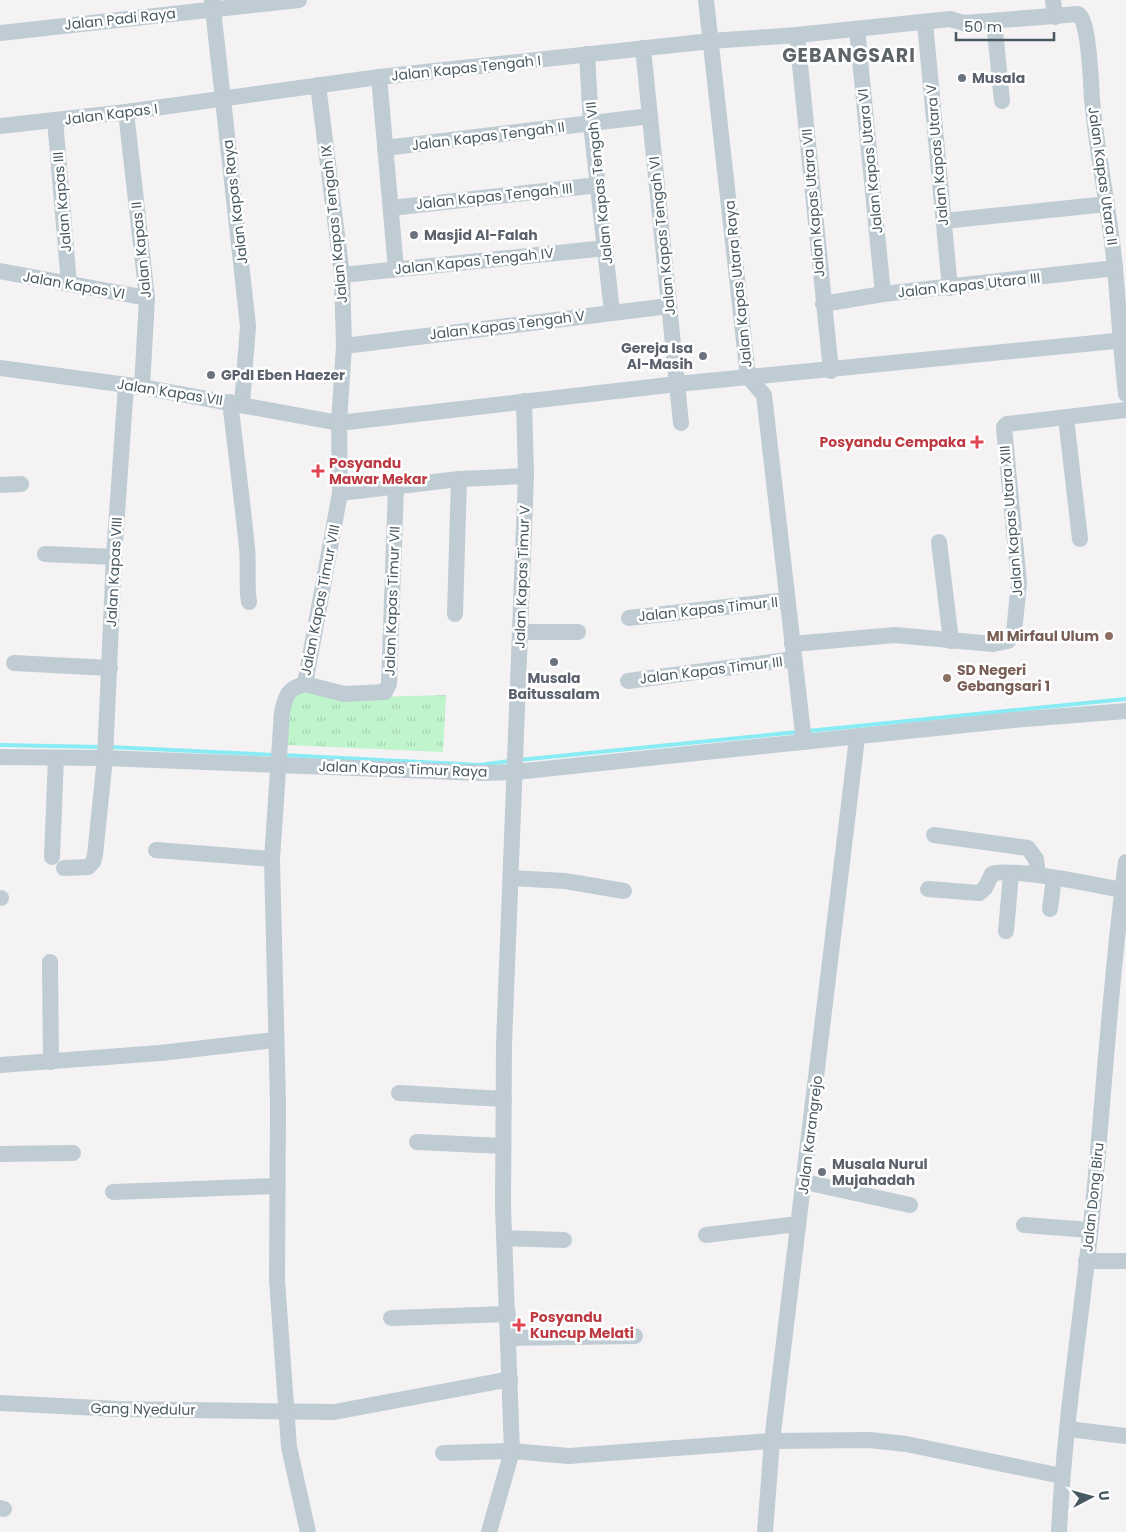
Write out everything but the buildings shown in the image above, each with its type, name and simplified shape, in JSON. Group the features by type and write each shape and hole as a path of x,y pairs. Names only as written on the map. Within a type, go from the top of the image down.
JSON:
{"street":[{"name":"Jalan Padi Raya","path":"0,33 212,4 299,0"},
{"name":"Jalan Kapas Utara Raya","path":"706,0 748,377 764,395 803,734"},
{"path":"1053,0 1055,16"},
{"name":"Jalan Kapas Raya","path":"212,4 248,326 236,403 248,551 246,580 249,602"},
{"name":"Jalan Kapas Tengah I","path":"222,100 379,77 711,41 797,35 950,19 964,22 994,21 1078,14"},
{"name":"Jalan Kapas Utara II","path":"1078,14 1084,20 1087,43 1094,128 1107,204 1115,268 1123,341 1126,394"},
{"path":"994,21 1002,101"},
{"name":"Jalan Kapas Utara V","path":"925,22 950,288"},
{"name":"Jalan Kapas Utara VI","path":"857,29 883,294"},
{"name":"Jalan Kapas Utara VII","path":"797,35 822,304 831,371"},
{"name":"Jalan Kapas Tengah VI","path":"643,48 681,423"},
{"name":"Jalan Kapas Tengah VII","path":"587,54 591,124 612,312"},
{"path":"379,77 396,269"},
{"name":"Jalan Kapas Tengah IX","path":"318,85 342,275 344,346 339,423"},
{"name":"Jalan Kapas I","path":"0,126 222,100"},
{"name":"Jalan Kapas II","path":"126,112 147,298 134,386"},
{"name":"Jalan Kapas Tengah II","path":"385,148 650,116"},
{"name":"Jalan Kapas III","path":"55,120 69,284"},
{"name":"Jalan Kapas Tengah III","path":"391,208 598,185"},
{"path":"944,221 1107,204"},
{"name":"Jalan Kapas Tengah IV","path":"342,275 606,248"},
{"name":"Jalan Kapas Utara III","path":"822,304 883,294 1115,268"},
{"name":"Jalan Kapas VI","path":"0,271 147,298"},
{"name":"Jalan Kapas Tengah V","path":"344,346 669,306"},
{"name":"Jalan Kapas VII","path":"0,368 134,386 339,423 677,384 831,371 1123,341"},
{"name":"Jalan Kapas VIII","path":"64,868 88,867 93,862 105,757 114,557 134,386"},
{"name":"Jalan Kapas Timur V","path":"489,1532 512,1452 504,1238 503,1146 526,476 524,401"},
{"path":"1080,540 1066,418 1126,410"},
{"name":"Jalan Kapas Utara XIII","path":"793,651 895,635 1002,644 1008,641 1014,632 1019,583 1003,431 1007,424 1066,418"},
{"name":"Jalan Kapas Timur VIII","path":"280,758 282,712 286,695 293,687 305,684 340,493 339,423"},
{"path":"340,493 459,479 526,476"},
{"path":"455,614 459,479"},
{"path":"0,485 21,484"},
{"name":"Jalan Kapas Timur VII","path":"305,684 344,694 384,692 389,684 396,487"},
{"path":"939,542 951,641"},
{"path":"45,554 114,557"},
{"name":"Jalan Kapas Timur II","path":"629,618 787,600"},
{"path":"520,632 578,632"},
{"name":"Jalan Kapas Timur III","path":"628,681 793,651"},
{"path":"14,663 110,668"},
{"name":"Jalan Kapas Timur Raya","path":"0,757 280,758 481,773 515,765 803,734 857,738 1013,720 1126,711"},
{"name":"Jalan Karangrejo","path":"765,1532 772,1441 798,1224 805,1182 857,738"},
{"path":"52,858 56,758"},
{"path":"280,758 272,859 277,1280 289,1446 308,1532"},
{"path":"934,835 1028,848 1036,858 1038,875"},
{"path":"156,850 272,859"},
{"name":"Jalan Dong Biru","path":"1059,1532 1062,1476 1090,1230 1126,862"},
{"path":"928,889 975,894 983,891 992,874 1011,874 1038,875 1122,890"},
{"path":"1006,931 1011,874"},
{"path":"511,878 565,882 624,891"},
{"path":"1050,909 1054,878"},
{"path":"50,962 51,1062"},
{"path":"0,1065 160,1053 275,1040"},
{"path":"398,1093 504,1099"},
{"path":"417,1142 503,1146"},
{"path":"0,1154 73,1153"},
{"path":"805,1182 910,1205"},
{"path":"114,1192 277,1186"},
{"path":"706,1235 798,1224"},
{"path":"1024,1225 1090,1230"},
{"path":"504,1238 564,1240"},
{"path":"1086,1261 1126,1260"},
{"path":"391,1318 508,1314"},
{"path":"508,1338 635,1336"},
{"name":"Gang Nyedulur","path":"0,1403 118,1409 334,1412 510,1379"},
{"path":"1068,1429 1126,1436"},
{"path":"443,1453 512,1452 569,1456 772,1441 889,1441 1062,1476"}],"green space":[{"path":"303,688 341,698 446,695 443,752 287,745 290,703"}],"waterway":[{"path":"808,731 1126,699"},
{"path":"519,760 798,732"},
{"path":"0,745 100,747"},
{"path":"110,747 275,755"},
{"path":"282,755 480,765 510,761"}],"place":[{"name":"Musala","path":"962,78"},
{"name":"Masjid Al-Falah","path":"414,235"},
{"name":"Gereja Isa Al-Masih","path":"703,356"},
{"name":"GPdI Eben Haezer","path":"211,375"},
{"name":"Posyandu Cempaka","path":"977,442"},
{"name":"Posyandu Mawar Mekar","path":"318,471"},
{"name":"MI Mirfaul Ulum","path":"1109,636"},
{"name":"Musala Baitussalam","path":"554,662"},
{"name":"SD Negeri Gebangsari 1","path":"947,678"},
{"name":"Musala Nurul Mujahadah","path":"822,1172"},
{"name":"Posyandu Kuncup Melati","path":"519,1325"}],"district":[{"name":"GEBANGSARI","path":"849,55"}]}
